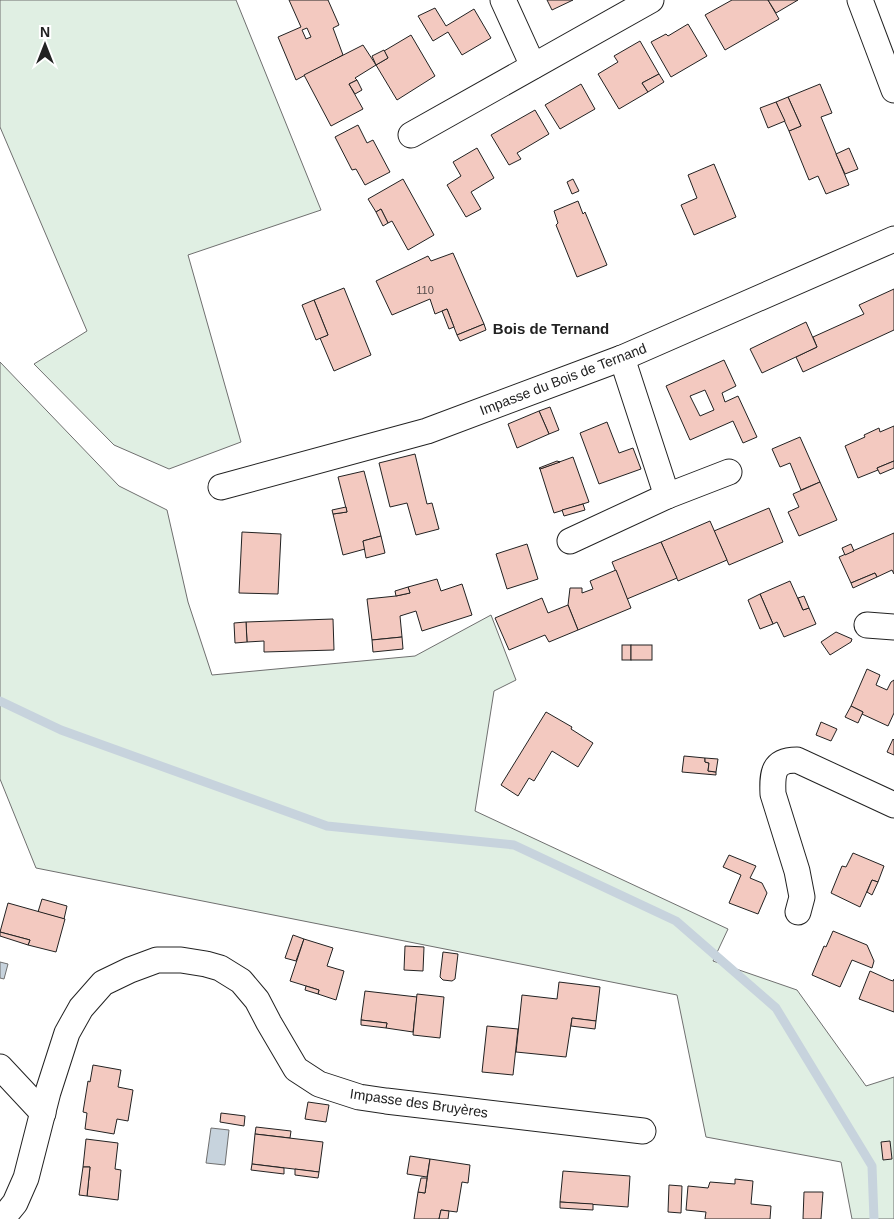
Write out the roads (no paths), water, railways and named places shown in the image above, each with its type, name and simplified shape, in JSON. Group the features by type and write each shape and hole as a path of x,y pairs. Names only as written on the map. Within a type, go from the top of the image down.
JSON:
{"street":[{"path":"503,0 533,66"},
{"path":"411,135 652,0"},
{"path":"860,0 894,90"},
{"name":"Impasse du Bois de Ternand","path":"221,487 428,431 622,358 894,238"},
{"path":"622,358 667,496"},
{"path":"570,541 667,496 729,472"},
{"path":"867,625 894,627"},
{"path":"798,912 802,897 798,871 773,794 772,781 774,771 779,764 787,760 798,760 894,805"},
{"name":"Impasse des Bruyères","path":"2,1219 15,1203 26,1178 48,1092 67,1033 81,1008 103,983 157,960 181,960 206,964 220,968 241,982 257,1000 296,1069 319,1084 358,1097 643,1131"},
{"path":"0,1067 43,1113"}],"waterway":[{"path":"0,701 61,730 327,826 514,845 676,921 776,1008 872,1166 874,1219"}],"district":[{"name":"Bois de Ternand","path":"551,328"}]}
